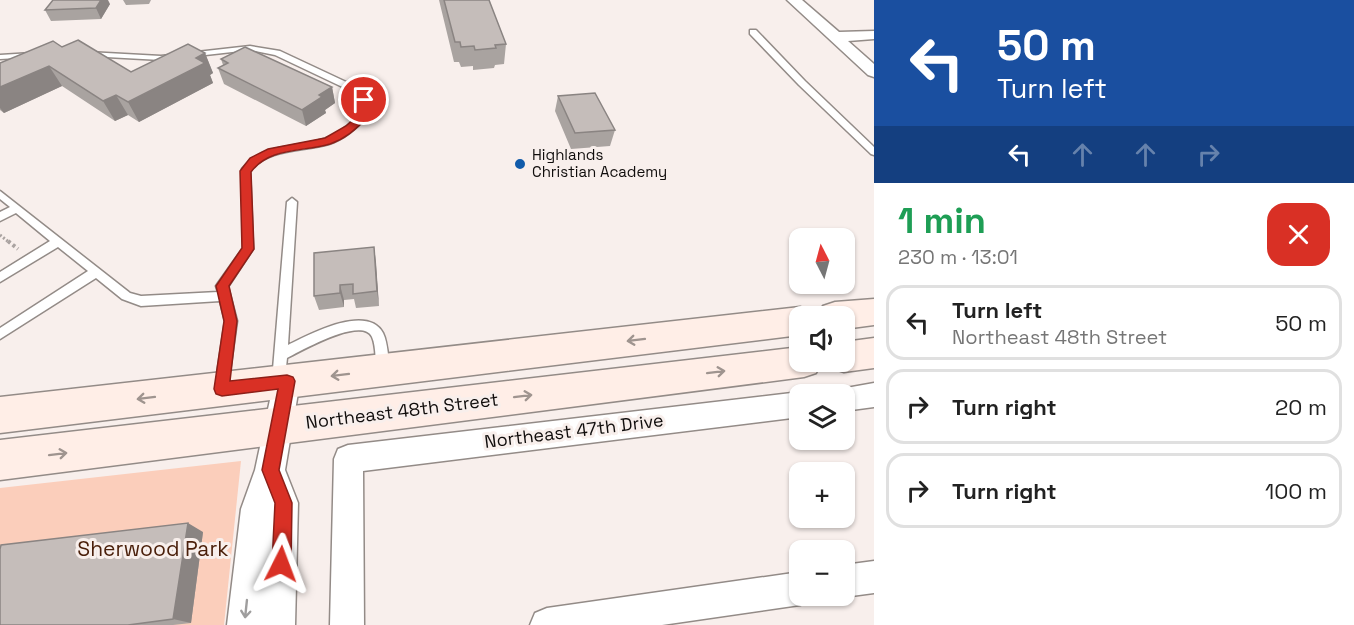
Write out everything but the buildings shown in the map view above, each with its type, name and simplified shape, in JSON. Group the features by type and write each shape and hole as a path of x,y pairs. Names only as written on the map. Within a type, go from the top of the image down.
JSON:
{"main road":[{"path":"855,314 874,312"},
{"path":"0,415 222,389 282,373 384,370 789,322"},
{"path":"855,356 874,353"},
{"name":"Northeast 48th Street","path":"1,463 279,426 789,364"},
{"path":"100,449 188,409 222,389"}],"street":[{"path":"794,0 874,72"},
{"path":"835,37 874,34"},
{"path":"244,625 256,509 270,470 279,426 282,373"},
{"path":"855,398 874,395"},
{"name":"Northeast 47th Drive","path":"346,625 348,459 789,405"},
{"path":"270,470 283,503 278,625"},
{"path":"855,580 874,577"},
{"path":"547,625 789,590"}],"lane":[{"path":"753,32 874,152"},
{"path":"76,54 161,58 250,48 277,53 356,90 364,100 363,116 350,129 328,141 268,153 253,160 245,171 248,249 222,286 231,321 222,389"},
{"path":"0,57 47,54"},
{"path":"17,64 30,56"},
{"path":"0,194 126,296 141,301 225,296"},
{"path":"282,373 292,202"},
{"path":"0,217 17,208"},
{"path":"0,278 58,241"},
{"path":"0,334 96,272"},
{"path":"282,373 344,327 364,325 376,331 378,335 384,370"}],"path":[{"path":"0,235 8,243"}],"green space":[{"name":"Sherwood Park","path":"241,461 224,625 0,625 0,488"}],"place":[{"name":"Highlands Christian Academy","path":"520,164"}],"route":[{"path":"281,564 283,503 270,470 287,381 222,389 231,321 222,286 248,249 244,187 245,171 253,160 268,153 328,141 350,129 363,116 364,100"}]}
